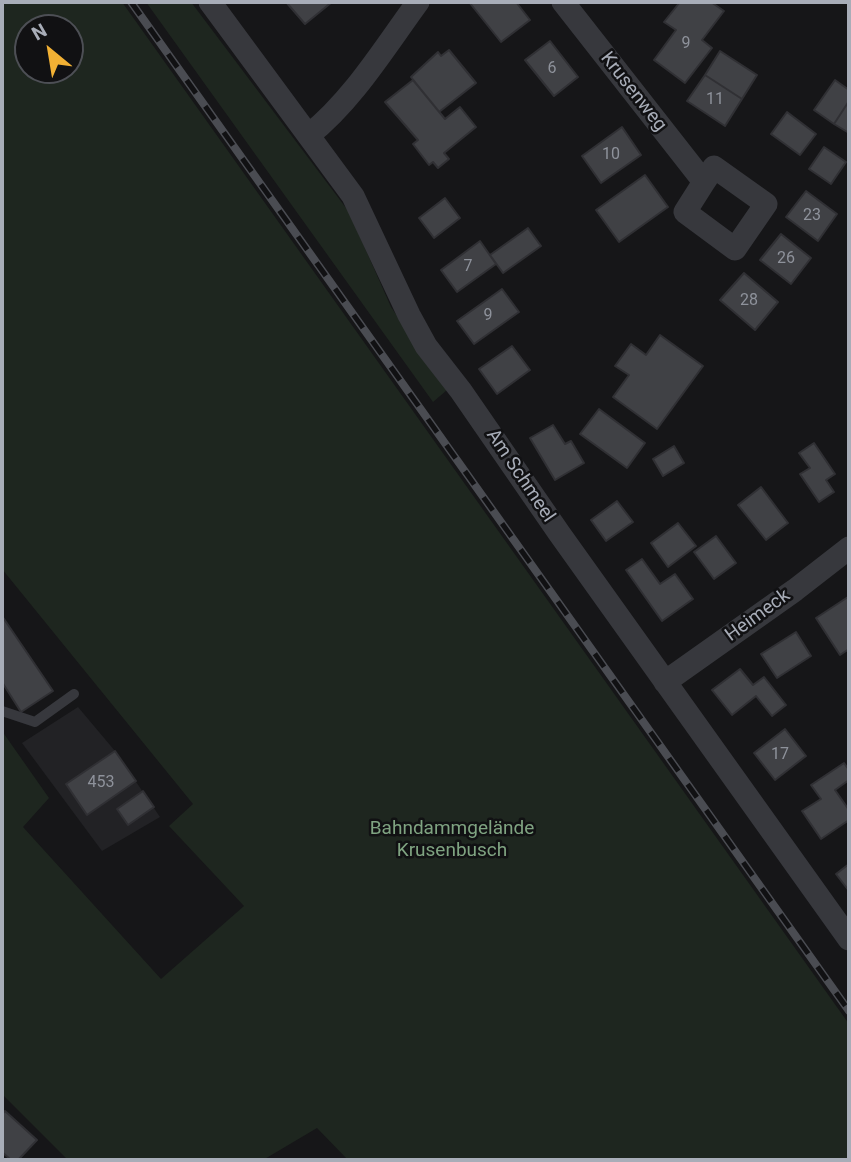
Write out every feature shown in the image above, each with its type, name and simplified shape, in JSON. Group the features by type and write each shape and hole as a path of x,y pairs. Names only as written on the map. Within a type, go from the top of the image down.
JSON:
{"street":[{"name":"Am Schmeel","path":"211,2 353,196 426,346 461,391 849,939"},
{"path":"309,135 325,122 372,66 418,2"},
{"name":"Krusenweg","path":"563,2 704,182"},
{"name":"Heimeck","path":"665,682 795,590 849,548"}],"lane":[{"path":"2,711 35,722 74,694"}],"shaded area":[{"path":"78,707 115,751 160,817 102,851 22,743"}],"green space":[{"name":"Bahndammgelände Krusenbusch","path":"2,2 122,2 849,1024 849,1160 348,1160 317,1128 263,1160 68,1160 2,1094 2,731 49,798 23,827 161,979 244,906 169,826 193,804 2,569"},
{"path":"146,2 191,2 349,212 391,307 447,390 433,402"}],"building":[{"path":"286,2 332,2 305,24"},
{"path":"469,2 516,2 530,20 501,42"},
{"path":"680,2 711,2 724,11 702,40 712,48 685,83 654,60 676,30 664,22"},
{"path":"550,41 578,77 554,96 525,60"},
{"path":"449,50 476,83 439,112 411,77 438,52 441,56"},
{"path":"720,51 757,75 742,99 705,75"},
{"path":"705,75 742,99 725,126 687,101"},
{"path":"413,80 445,119 460,107 476,127 444,153 449,159 438,168 433,162 429,165 413,144 418,140 385,102"},
{"path":"835,80 849,90 849,101 834,124 814,110"},
{"path":"849,101 849,133 834,124"},
{"path":"787,112 816,134 800,155 771,134"},
{"path":"622,127 641,155 601,183 582,156"},
{"path":"824,147 846,162 831,184 809,169"},
{"path":"645,175 668,207 619,242 596,210"},
{"path":"806,191 837,214 818,241 786,217"},
{"path":"445,198 460,218 434,238 419,218"},
{"path":"528,228 541,246 503,273 490,255"},
{"path":"781,234 811,258 791,284 760,260"},
{"path":"480,241 496,264 457,292 441,270"},
{"path":"744,273 778,302 755,330 720,300"},
{"path":"502,289 519,312 474,344 457,321"},
{"path":"660,335 703,366 657,429 613,397 629,375 615,366 631,344 646,355"},
{"path":"512,346 530,370 497,394 479,369"},
{"path":"599,409 645,443 627,468 580,434"},
{"path":"553,425 565,444 571,441 584,463 555,480 530,438"},
{"path":"814,443 835,474 826,480 834,492 819,502 800,474 810,468 799,453"},
{"path":"674,446 684,463 663,476 653,459"},
{"path":"761,487 788,523 766,540 738,505"},
{"path":"617,501 633,522 606,541 591,520"},
{"path":"678,523 696,546 668,567 651,543"},
{"path":"716,536 736,563 714,579 694,552"},
{"path":"642,559 660,584 675,574 693,599 662,621 626,570"},
{"path":"848,597 849,649 840,655 816,618"},
{"path":"2,616 53,691 21,712 2,682"},
{"path":"796,632 811,656 777,678 761,654"},
{"path":"740,669 753,685 764,677 786,705 772,716 756,696 732,715 712,690"},
{"path":"785,729 806,756 775,780 754,753"},
{"path":"115,751 136,781 87,815 66,784"},
{"path":"844,763 849,770 849,780 835,790 849,810 849,820 821,839 802,811 821,799 811,785"},
{"path":"143,791 154,807 128,825 117,809"},
{"path":"849,864 849,891 836,874"},
{"path":"5,1111 37,1140 18,1160 11,1160 2,1152 2,1114"}],"railway":[{"path":"131,2 849,1011"}]}
